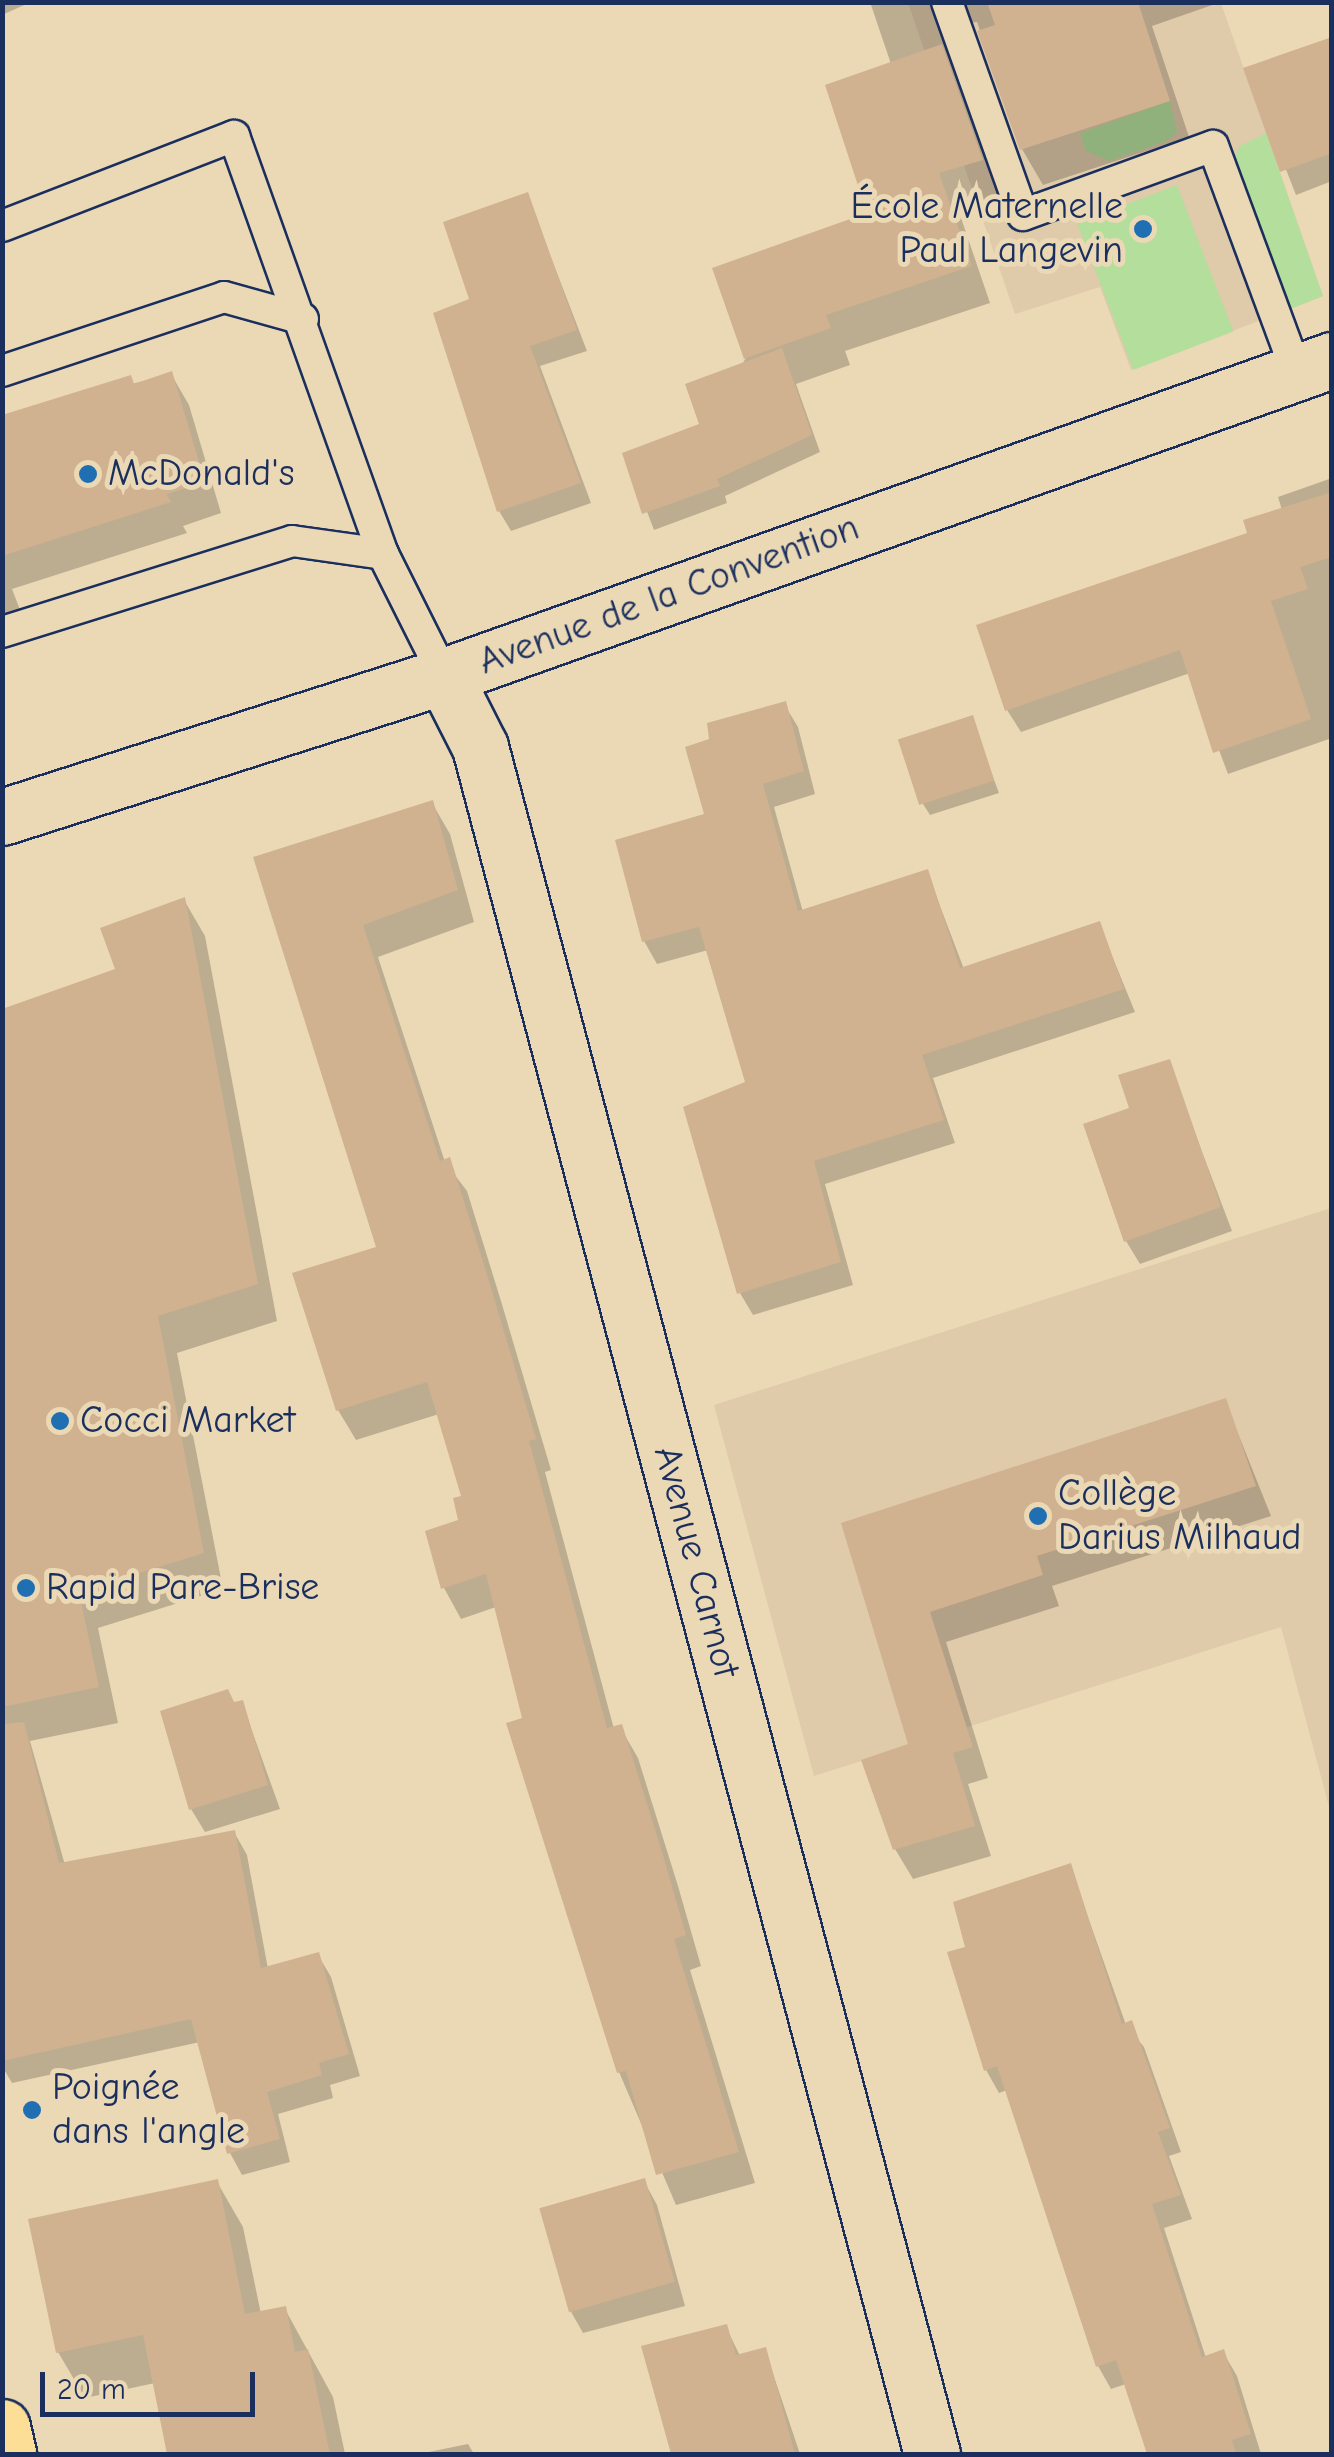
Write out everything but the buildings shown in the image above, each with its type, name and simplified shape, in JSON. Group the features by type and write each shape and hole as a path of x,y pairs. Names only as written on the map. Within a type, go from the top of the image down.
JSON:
{"main road":[{"path":"2,2427 8,2454"}],"street":[{"name":"Avenue de la Convention","path":"2,817 444,676 1314,367"},
{"name":"Avenue Carnot","path":"444,676 480,747 932,2454"}],"lane":[{"path":"946,2 1023,215 1213,146 1314,367"},
{"path":"2,226 234,136 303,319 382,554 444,676"},
{"path":"2,371 224,297 303,319"},
{"path":"2,632 292,541 382,554"}],"shaded area":[{"name":"École Maternelle Paul Langevin","path":"908,3 1221,3 1323,296 1131,370 1100,287 1015,314"},
{"name":"Collège Darius Milhaud","path":"1331,1208 1331,1814 1281,1627 814,1776 714,1405"}],"green space":[{"path":"1170,101 1177,132 1166,141 1109,161 1086,151 1080,133"},
{"path":"1266,133 1323,296 1288,310 1235,160 1238,147"},
{"path":"1177,185 1233,332 1133,370 1077,223"}],"place":[{"name":"École Maternelle Paul Langevin","path":"1143,229"},
{"name":"McDonald's","path":"88,474"},
{"name":"Cocci Market","path":"60,1421"},
{"name":"Collège Darius Milhaud","path":"1038,1516"},
{"name":"Rapid Pare-Brise","path":"26,1588"},
{"name":"Poignée dans l'angle","path":"32,2110"}]}
